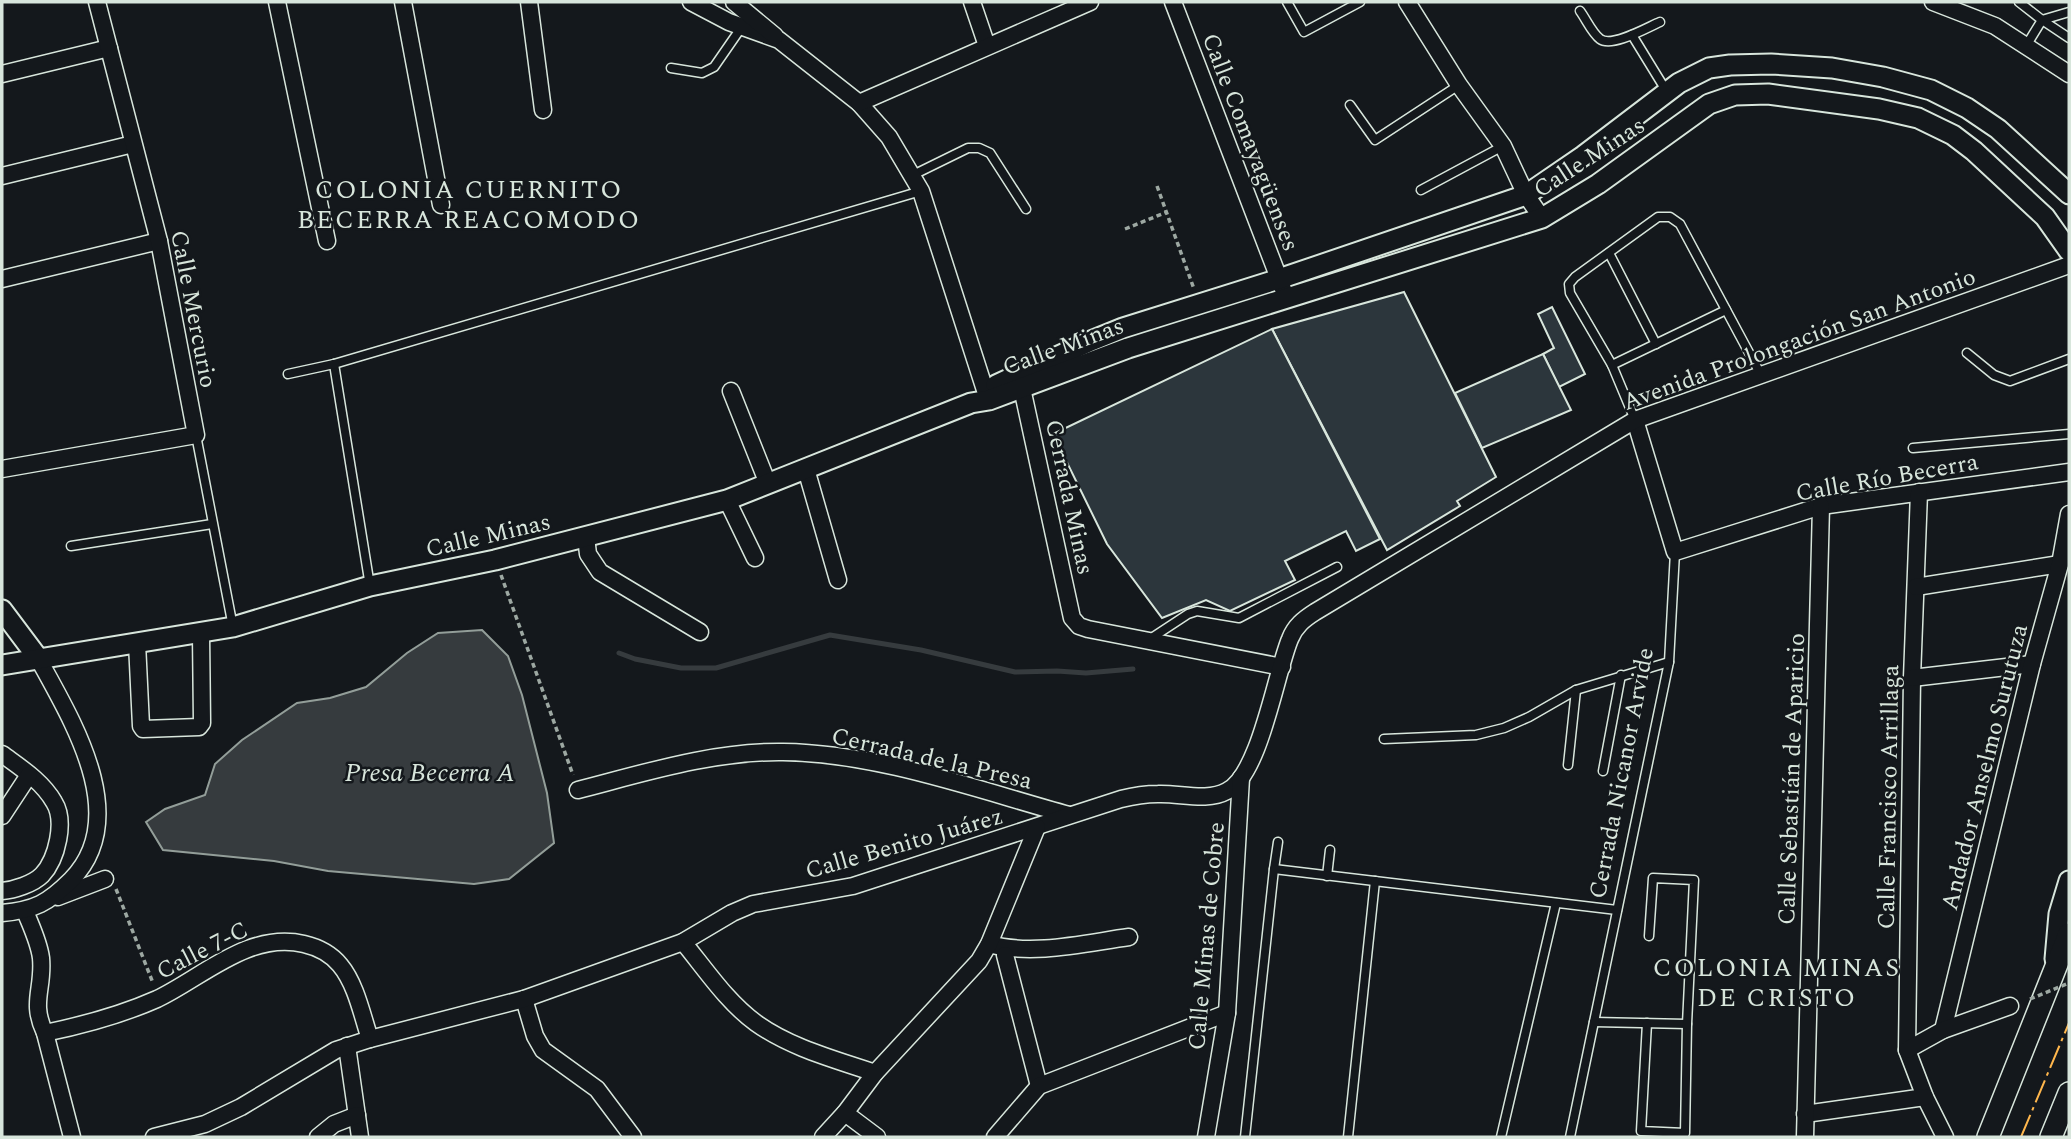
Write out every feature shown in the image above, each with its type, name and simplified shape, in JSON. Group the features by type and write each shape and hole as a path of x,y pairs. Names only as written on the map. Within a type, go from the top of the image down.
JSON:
{"main road":[{"path":"1988,1137 2062,978 2069,934"},
{"path":"2051,1137 2069,1093"}],"street":[{"name":"Calle Mercurio","path":"97,2 159,241 196,435"},
{"path":"277,2 327,241"},
{"path":"403,2 441,205"},
{"path":"529,2 543,110"},
{"path":"691,2 741,28 779,40"},
{"path":"733,2 859,103 889,136 913,174 921,191 978,397"},
{"path":"972,2 988,46"},
{"path":"859,103 1071,6 1090,2"},
{"name":"Calle Comayagüenses","path":"1172,2 1286,298"},
{"path":"1407,2 1459,85 1503,146 1526,195 1542,218"},
{"path":"1933,2 1995,26 2069,74"},
{"path":"2,74 109,48"},
{"name":"Calle Minas","path":"2,664 233,627 370,586 495,560 727,500 978,397 989,400 1020,379 1112,332 1279,279 1526,195 1668,92 1709,68 1770,64 1832,68 1883,76 1931,90 1967,108 1998,130 2069,194"},
{"path":"1668,92 1683,123"},
{"name":"Calle Minas","path":"1020,379 1128,348 1542,218 1598,184 1709,104 1735,95 1768,94 1879,109 1918,118 1952,135 1973,151 2045,217 2069,251"},
{"path":"2,176 133,144"},
{"path":"2,279 159,241"},
{"name":"Avenida Prolongación San Antonio","path":"1282,667 1290,638 1300,623 1327,604 1635,420 2069,265"},
{"name":"Cerrada Minas","path":"1020,379 1072,618 1088,629 1147,641"},
{"path":"731,391 768,484"},
{"name":"Cerrada Nicanor Arvide","path":"1635,420 1675,552"},
{"path":"2,469 196,435"},
{"path":"806,469 838,580"},
{"name":"Calle Río Becerra","path":"1675,552 1821,506 2069,472"},
{"name":"Calle Francisco Arrillaga","path":"1919,492 1907,1050 1925,1097 1945,1137"},
{"path":"727,500 755,558"},
{"name":"Calle Sebastián de Aparicio","path":"1805,1137 1821,506"},
{"name":"Andador Anselmo Surutuza","path":"1943,1030 2032,664 2060,564 2069,514"},
{"path":"586,537 588,554 600,572 700,632"},
{"path":"1916,587 2060,564"},
{"path":"2,610 38,657 70,717 90,763 97,801 98,821 90,851 76,874 51,901"},
{"path":"137,643 141,726 147,730 199,727 202,723 201,634"},
{"path":"1147,641 1282,667 1265,728 1241,778"},
{"path":"1913,678 2032,664"},
{"name":"Cerrada de la Presa","path":"578,790 673,766 734,755 781,752 835,755 892,767 1069,815"},
{"path":"2,754 46,788 57,806 61,829 55,850 42,874 14,890 2,891"},
{"path":"2,816 29,775"},
{"name":"Calle Benito Juárez","path":"154,1137 205,1124 242,1107 309,1064 347,1046 524,999 683,943 732,913 753,904 853,886 1069,815 1139,795 1218,795 1230,790 1241,778"},
{"name":"Calle Minas de Cobre","path":"1206,1137 1227,1013 1241,778"},
{"path":"823,1137 845,1113 874,1073 979,961 989,944 1037,827"},
{"path":"2,913 25,911 105,879"},
{"path":"2062,978 2059,914 2069,881"},
{"path":"25,911 41,957 36,1006 38,1018 45,1033 72,1137"},
{"path":"989,944 1006,949 1129,937"},
{"name":"Calle 7-C","path":"45,1033 93,1023 158,998 249,948 270,942 294,942 313,946 340,965 350,982 370,1039"},
{"path":"683,943 729,998 755,1022 789,1042 874,1073"},
{"path":"1005,955 1038,1086"},
{"path":"524,999 535,1036 543,1050 597,1089 633,1137"},
{"path":"1907,1050 1943,1030 2010,1006"},
{"path":"995,1137 1038,1086 1227,1013"},
{"path":"347,1046 360,1137"},
{"path":"1805,1114 1925,1097"},
{"path":"845,1113 877,1137"},
{"path":"318,1137 334,1124 356,1115"}],"lane":[{"path":"1287,2 1304,32 1360,2"},
{"path":"2019,2 2069,38"},
{"path":"1580,11 1604,41 1609,42 1660,22"},
{"path":"2026,46 2042,20 2069,12"},
{"path":"671,68 702,73 714,67 741,28"},
{"path":"1632,35 1668,92"},
{"path":"1350,105 1375,140 1459,85"},
{"path":"1420,190 1503,146"},
{"path":"913,174 968,148 979,148 990,153 1026,209"},
{"path":"288,374 334,364 921,191"},
{"path":"1635,420 1612,365 1570,293 1569,284 1658,217 1670,217 1680,223 1761,374"},
{"path":"1609,253 1656,344"},
{"path":"1612,365 1726,310"},
{"path":"1967,353 1994,375 2010,381 2069,359"},
{"path":"334,364 370,586"},
{"path":"1913,449 2069,434"},
{"name":"Calle Mercurio","path":"196,435 233,627"},
{"path":"71,546 212,524"},
{"name":"Cerrada Nicanor Arvide","path":"1570,1137 1669,662 1675,552"},
{"path":"1147,641 1197,611 1239,618 1337,567"},
{"path":"1384,739 1476,735 1504,728 1530,717 1576,690 1669,662"},
{"path":"1603,771 1620,675"},
{"path":"1568,765 1576,690"},
{"path":"1245,1137 1278,842"},
{"path":"1327,876 1330,850"},
{"path":"1274,869 1617,910"},
{"path":"1647,1023 1641,1131 1685,1133 1694,880 1653,878 1648,936"},
{"path":"1348,1137 1375,881"},
{"path":"1501,1137 1556,902"},
{"path":"1594,1021 1687,1024"}],"path":[{"path":"1157,186 1200,304"},
{"path":"1125,229 1167,212"},
{"path":"495,560 578,790"},
{"path":"105,879 111,881 116,889 158,998"},
{"path":"2030,999 2062,978"}],"water":[{"name":"Presa Becerra A","path":"482,630 508,656 522,695 547,793 554,843 509,879 474,884 328,871 274,861 163,850 146,822 165,809 205,795 215,764 242,740 297,703 330,698 366,687 407,653 438,633"}],"building":[{"path":"1404,292 1496,477 1457,501 1460,506 1387,550 1272,329"},
{"path":"1552,307 1585,374 1559,387 1543,354 1554,348 1538,314"},
{"path":"1272,329 1380,539 1356,551 1346,531 1285,561 1295,580 1230,611 1206,600 1162,618 1107,544 1053,434"},
{"path":"1543,354 1571,410 1482,448 1455,393"}],"waterway":[{"path":"619,653 681,668 716,668 830,635 921,650 1015,672 1086,673 1133,669"}],"power":[{"path":"2021,1137 2069,1023"}],"district":[{"name":"COLONIA CUERNITO BECERRA REACOMODO","path":"469,204"},
{"name":"COLONIA MINAS DE CRISTO","path":"1777,982"}]}
